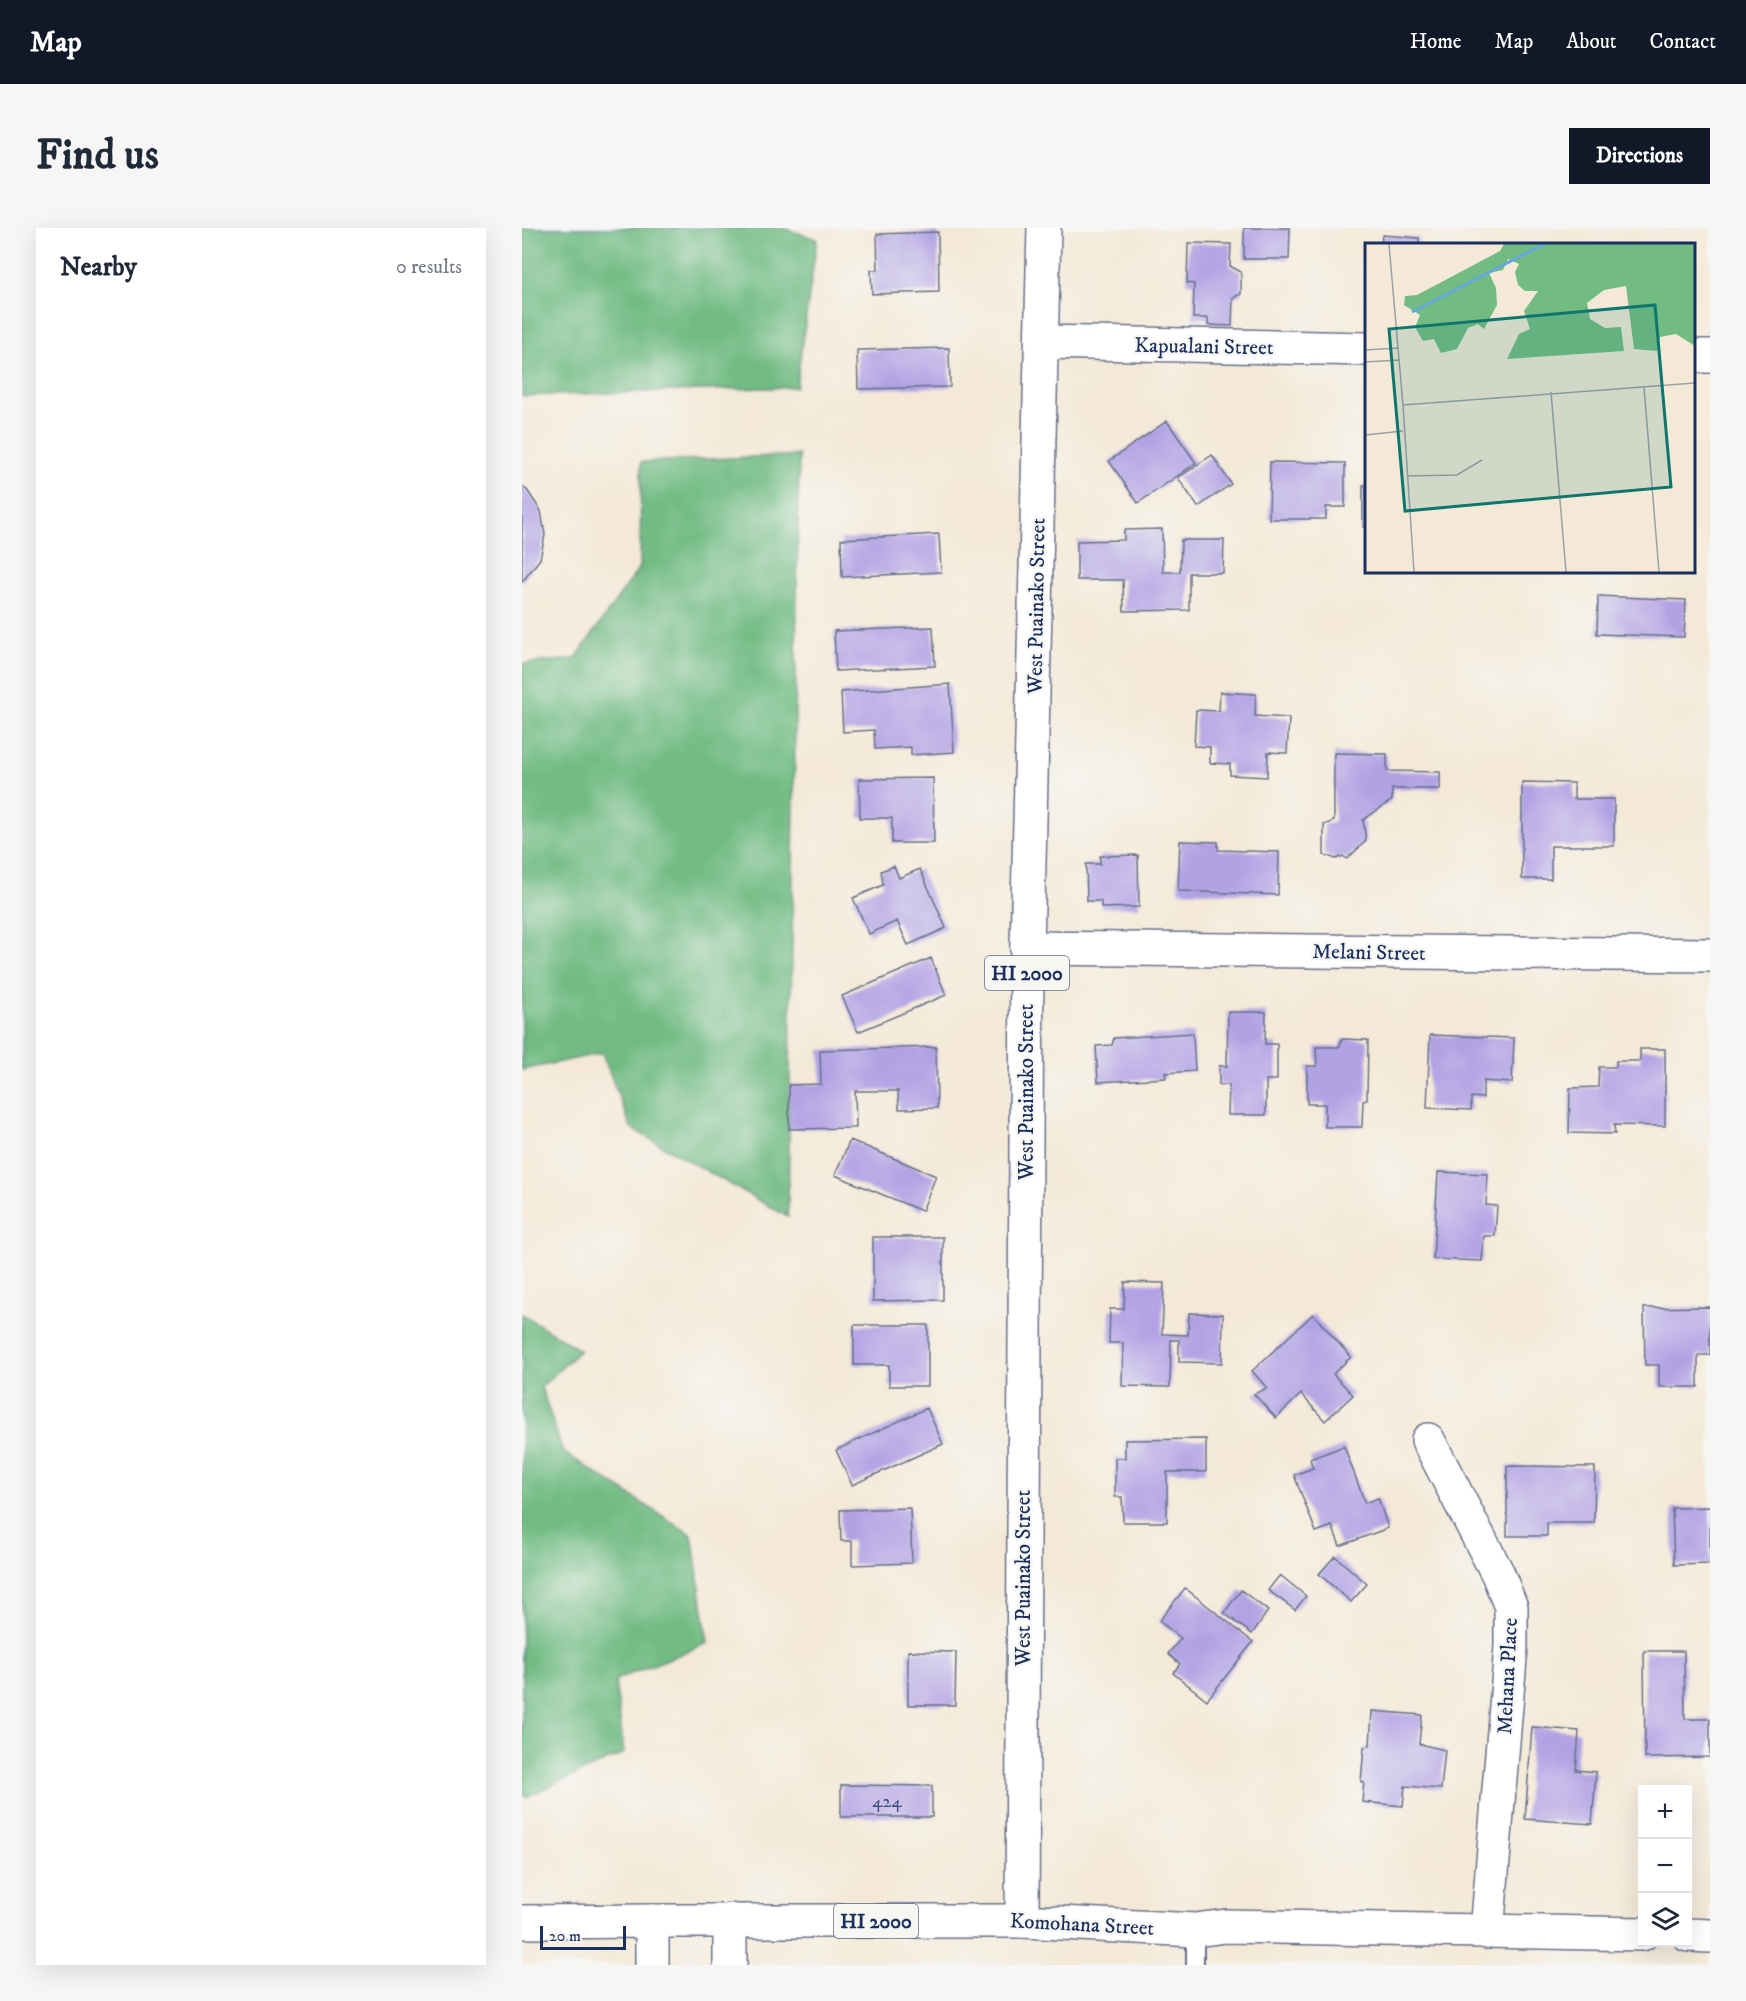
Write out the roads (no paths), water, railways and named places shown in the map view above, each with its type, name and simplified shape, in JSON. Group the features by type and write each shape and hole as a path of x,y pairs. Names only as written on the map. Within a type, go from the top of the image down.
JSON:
{"main road":[{"name":"West Puainako Street","path":"1022,1921 1027,948 1044,228"},
{"name":"Kapualani Street","path":"1042,342 1365,349"},
{"name":"Melani Street","path":"1027,948 1710,955"},
{"name":"Mehana Place","path":"1428,1440 1498,1574 1511,1607 1510,1647 1487,1932"},
{"path":"729,1965 730,1920"},
{"path":"651,1965 652,1921"},
{"name":"Komohana Street","path":"522,1922 1022,1921 1195,1930 1226,1926 1638,1934"},
{"path":"1692,1935 1710,1936"}],"lane":[{"path":"1195,1930 1195,1965"}]}
